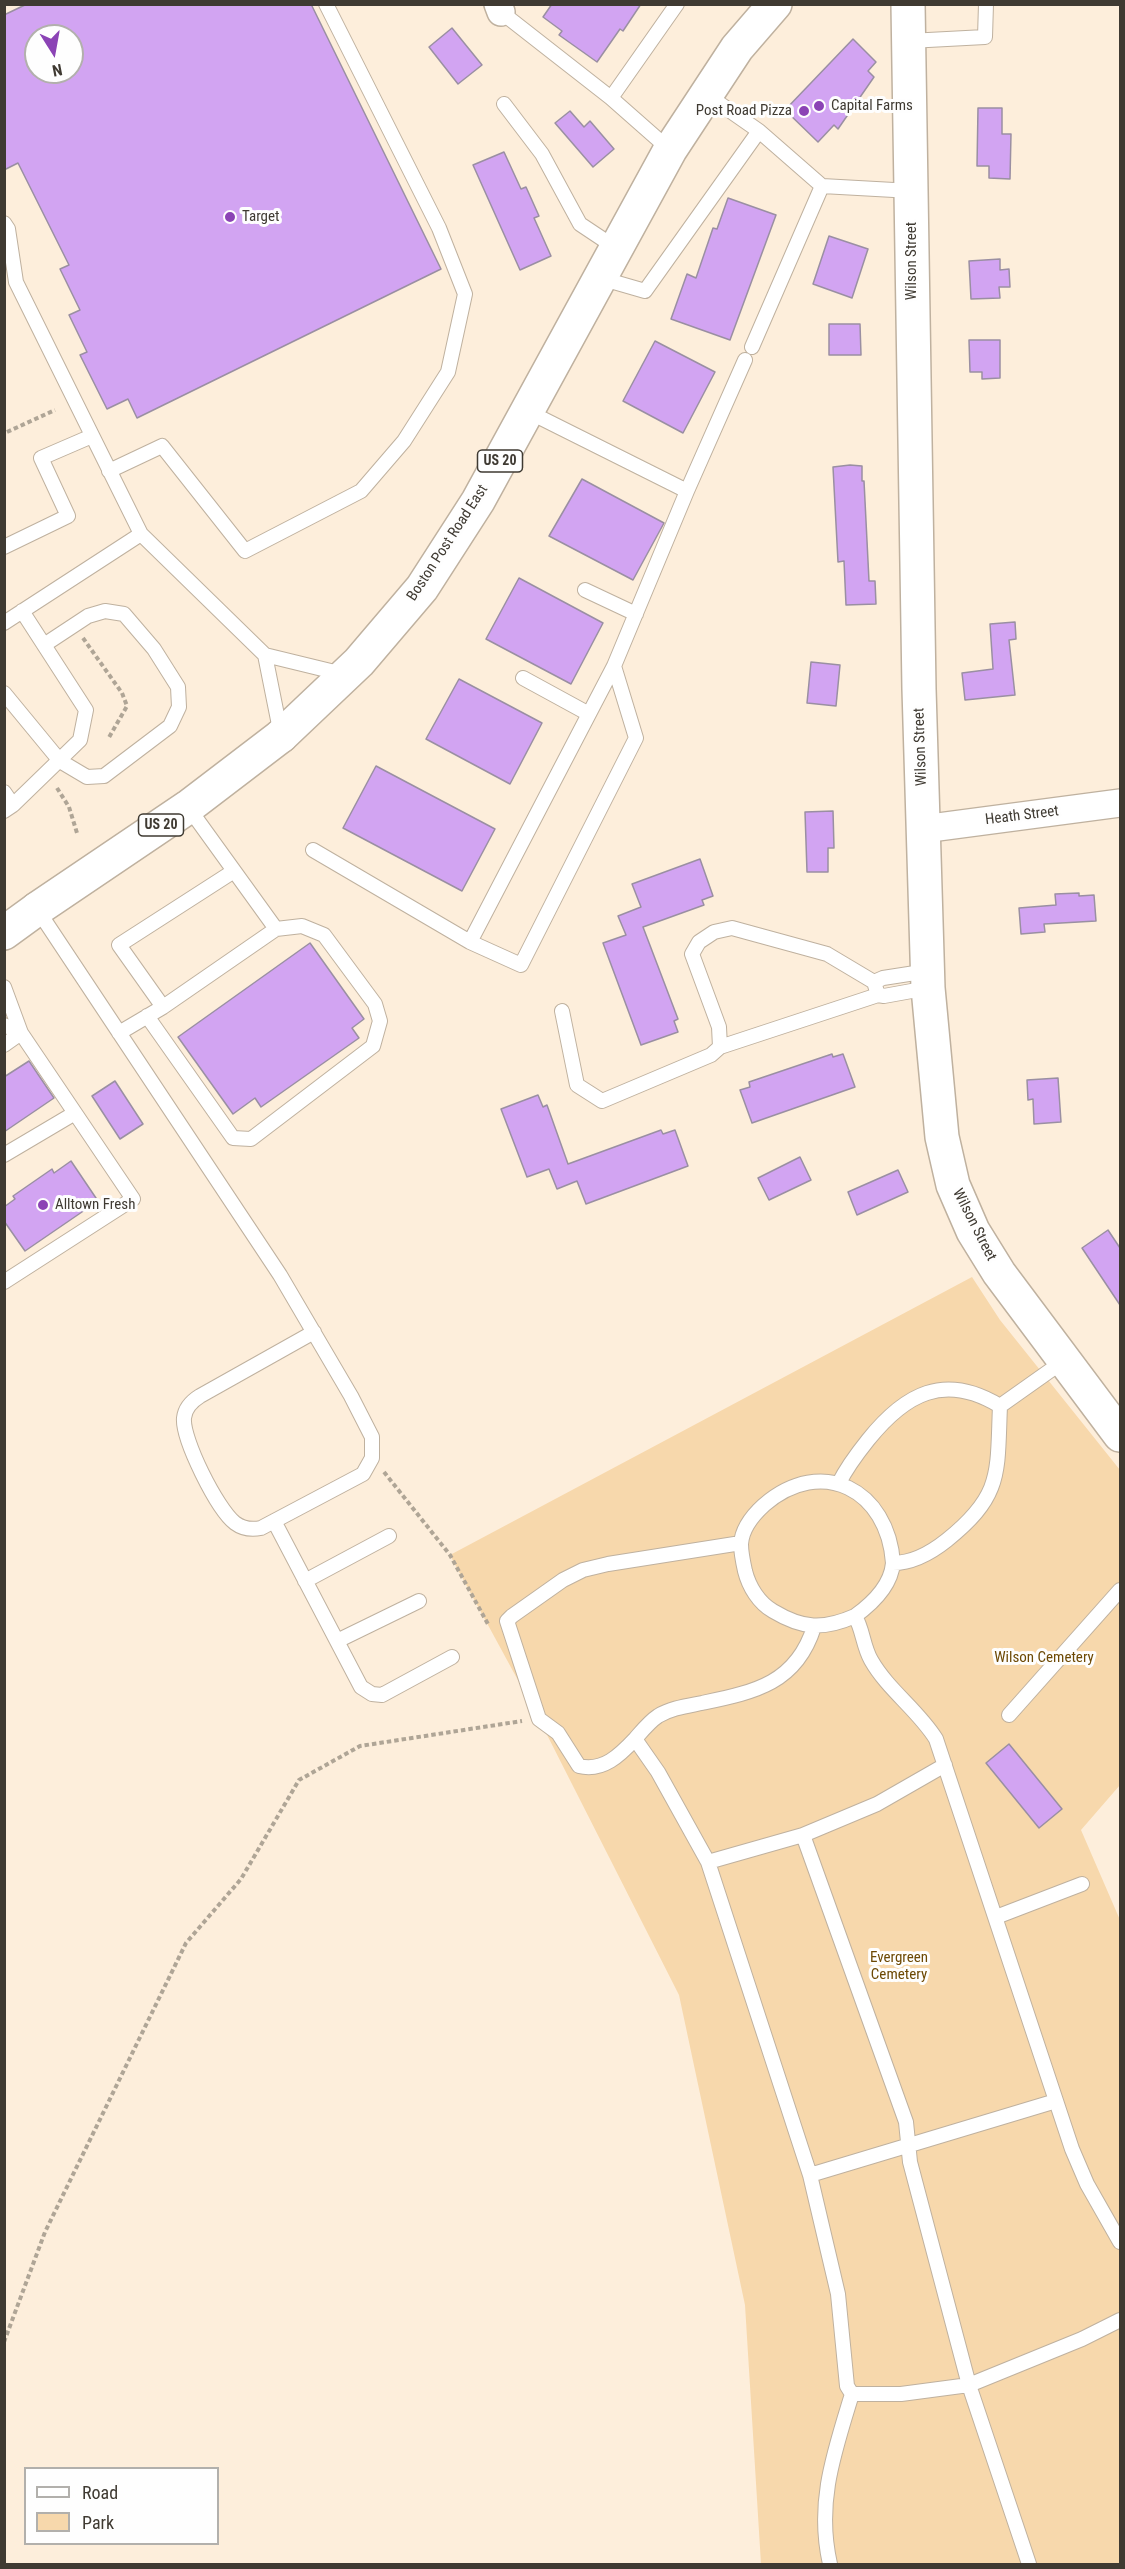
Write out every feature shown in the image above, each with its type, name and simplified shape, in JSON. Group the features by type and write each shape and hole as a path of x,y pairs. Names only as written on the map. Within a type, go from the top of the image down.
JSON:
{"main road":[{"name":"Boston Post Road East","path":"4,933 188,807 281,736 346,675 423,588 478,501 670,150 737,48 775,4"},
{"name":"Wilson Street","path":"908,4 916,560 923,828 928,979 942,1137 953,1185 973,1231 999,1273 1120,1435"}],"street":[{"name":"Heath Street","path":"923,828 1120,803"}],"lane":[{"path":"109,471 162,446 245,550 361,491 404,441 448,372 465,294 439,228 326,4"},
{"path":"611,98 677,4"},
{"path":"909,41 985,37 986,4"},
{"path":"500,8 611,98 670,150"},
{"path":"706,94 759,132 822,186 912,191"},
{"path":"504,104 542,154 580,224 616,248"},
{"path":"600,278 645,291 759,132"},
{"path":"470,942 614,666 687,491 822,186"},
{"path":"4,223 8,229 16,282 141,534 265,655 346,675"},
{"path":"527,411 687,491"},
{"path":"4,547 68,516 41,458 92,435"},
{"path":"4,623 141,534"},
{"path":"585,590 636,614"},
{"path":"4,693 60,760 87,777 104,776 170,726 179,707 178,687 154,649 124,614 105,610 88,616 44,645"},
{"path":"4,792 9,808 80,740 86,710 22,611"},
{"path":"265,655 281,736"},
{"path":"313,850 470,942 520,965 636,738 614,666"},
{"path":"523,678 589,714"},
{"path":"188,807 276,930"},
{"path":"163,1007 119,945 234,871"},
{"path":"37,909 280,1275 314,1332 363,1417 372,1437 372,1458 363,1474 261,1528 250,1530 235,1523 218,1501 187,1440 184,1426 185,1412 200,1396 314,1332"},
{"path":"119,1033 147,1016 163,1007 276,930 302,926 324,935 375,1004 380,1021 373,1046 251,1139 233,1138 147,1016"},
{"path":"720,1047 719,1027 692,954 699,942 714,932 732,928 827,954 876,989"},
{"path":"562,1011 577,1085 602,1101 711,1055 720,1047 876,989 883,978 928,979"},
{"path":"4,987 21,1033 133,1199 6,1283 4,1282"},
{"path":"4,1025 21,1033"},
{"path":"4,1045 21,1033"},
{"path":"4,1155 75,1113"},
{"path":"1000,1406 1065,1360"},
{"path":"839,1483 846,1468 880,1424 897,1409 916,1397 932,1391 963,1390 975,1392 1000,1406"},
{"path":"892,1563 908,1561 943,1544 980,1510 989,1496 995,1476 999,1455 1000,1406"},
{"path":"810,1482 839,1483 862,1495 878,1514 888,1537 892,1563 889,1582 867,1607 855,1616 838,1623 814,1627 783,1617 766,1607 754,1592 746,1574 741,1543 747,1525 756,1513 779,1494 810,1482"},
{"path":"274,1521 361,1687 372,1694 382,1695 452,1657"},
{"path":"305,1581 389,1536"},
{"path":"741,1543 583,1570 563,1580 507,1621 539,1719 558,1733 579,1766 590,1769 611,1761 636,1739 648,1724 671,1710 745,1693 765,1687 781,1678 809,1644 814,1627"},
{"path":"1009,1715 1120,1590"},
{"path":"337,1641 419,1601"},
{"path":"855,1616 870,1659 890,1687 932,1732 940,1747 1056,2101 1087,2184 1114,2217 1120,2242"},
{"path":"636,1739 658,1772 708,1862 810,2175 838,2294 847,2386 852,2394 836,2447 824,2500 825,2534 830,2565"},
{"path":"708,1862 803,1835 877,1804 945,1765"},
{"path":"803,1835 906,2122 915,2184 969,2385 1029,2565"},
{"path":"996,1917 1082,1884"},
{"path":"810,2175 1056,2101"},
{"path":"852,2394 901,2394 969,2385 1073,2343 1120,2320"}],"path":[{"path":"7,432 55,410"},
{"path":"83,627 82,637 122,693 127,706 108,739"},
{"path":"57,788 69,807 77,833"},
{"path":"372,1458 450,1555 489,1626"},
{"path":"4,2342 45,2232 186,1943 241,1879 299,1780 360,1746 539,1719"}],"green space":[{"name":"Evergreen Cemetery","path":"972,1277 1000,1320 1120,1470 1120,1785 1081,1830 1120,1920 1120,2564 761,2564 745,2305 679,1995 539,1719 450,1555"}],"building":[{"name":"Target","path":"27,4 311,4 441,269 137,418 128,399 107,409 80,355 87,352 69,315 80,310 60,269 69,265 18,163 4,170 4,15"},
{"path":"552,4 641,4 623,31 620,29 597,62 559,35 562,31 543,17"},
{"path":"452,28 482,65 458,84 429,47"},
{"path":"853,39 876,62 868,71 874,77 838,129 834,125 818,142 785,110"},
{"path":"978,108 1002,108 1002,134 1011,134 1010,179 989,178 989,166 977,166"},
{"path":"570,111 584,127 590,121 614,149 593,167 555,123"},
{"path":"504,152 521,189 526,187 539,216 534,218 551,256 520,270 473,165"},
{"path":"728,198 776,215 730,340 671,319 687,274 696,278 713,228 717,229"},
{"path":"829,236 868,249 852,298 813,284"},
{"path":"1000,259 1000,270 1009,269 1010,287 999,287 1000,298 971,299 969,261"},
{"path":"829,324 860,324 861,355 829,355"},
{"path":"969,340 1000,340 1000,378 982,379 982,372 970,372"},
{"path":"655,341 715,372 683,433 623,401"},
{"path":"862,466 869,581 875,581 876,604 846,605 844,561 838,562 833,467"},
{"path":"582,479 664,523 633,580 549,536"},
{"path":"519,578 603,623 571,684 486,639"},
{"path":"1015,622 1016,639 1009,640 1015,695 965,700 962,673 993,669 990,624"},
{"path":"811,662 840,665 836,706 807,703"},
{"path":"459,679 542,723 510,784 426,739"},
{"path":"376,766 495,829 462,891 343,828"},
{"path":"833,811 834,848 828,848 828,872 807,872 805,812"},
{"path":"700,859 713,896 702,900 704,905 643,927 678,1019 674,1021 678,1032 641,1045 603,943 626,935 618,916 641,907 632,884"},
{"path":"1079,893 1079,896 1094,895 1096,921 1044,924 1045,932 1021,934 1019,908 1056,905 1055,894"},
{"path":"310,943 364,1019 352,1028 359,1038 261,1107 255,1098 233,1114 178,1037"},
{"path":"832,1054 833,1057 843,1054 855,1087 752,1123 740,1090 750,1087 749,1082"},
{"path":"29,1061 54,1098 4,1132 4,1077"},
{"path":"1058,1078 1061,1122 1034,1124 1033,1099 1028,1100 1027,1080"},
{"path":"115,1081 143,1124 120,1139 92,1096"},
{"path":"538,1095 543,1107 547,1105 568,1164 661,1130 663,1134 675,1130 688,1166 586,1204 577,1181 557,1189 549,1169 527,1177 501,1109"},
{"path":"800,1157 811,1180 769,1200 758,1178"},
{"path":"71,1161 98,1201 25,1251 4,1221 4,1207 15,1199 13,1196 52,1169 54,1173"},
{"path":"898,1170 908,1192 857,1215 848,1192"},
{"path":"1108,1230 1120,1248 1120,1305 1082,1248"},
{"path":"1009,1744 1062,1809 1039,1828 986,1763"}],"place":[{"name":"Capital Farms","path":"819,106"},
{"name":"Post Road Pizza","path":"804,111"},
{"name":"Target","path":"230,217"},
{"name":"Alltown Fresh","path":"43,1205"}],"park label":[{"name":"Wilson Cemetery","path":"1044,1658"}]}
